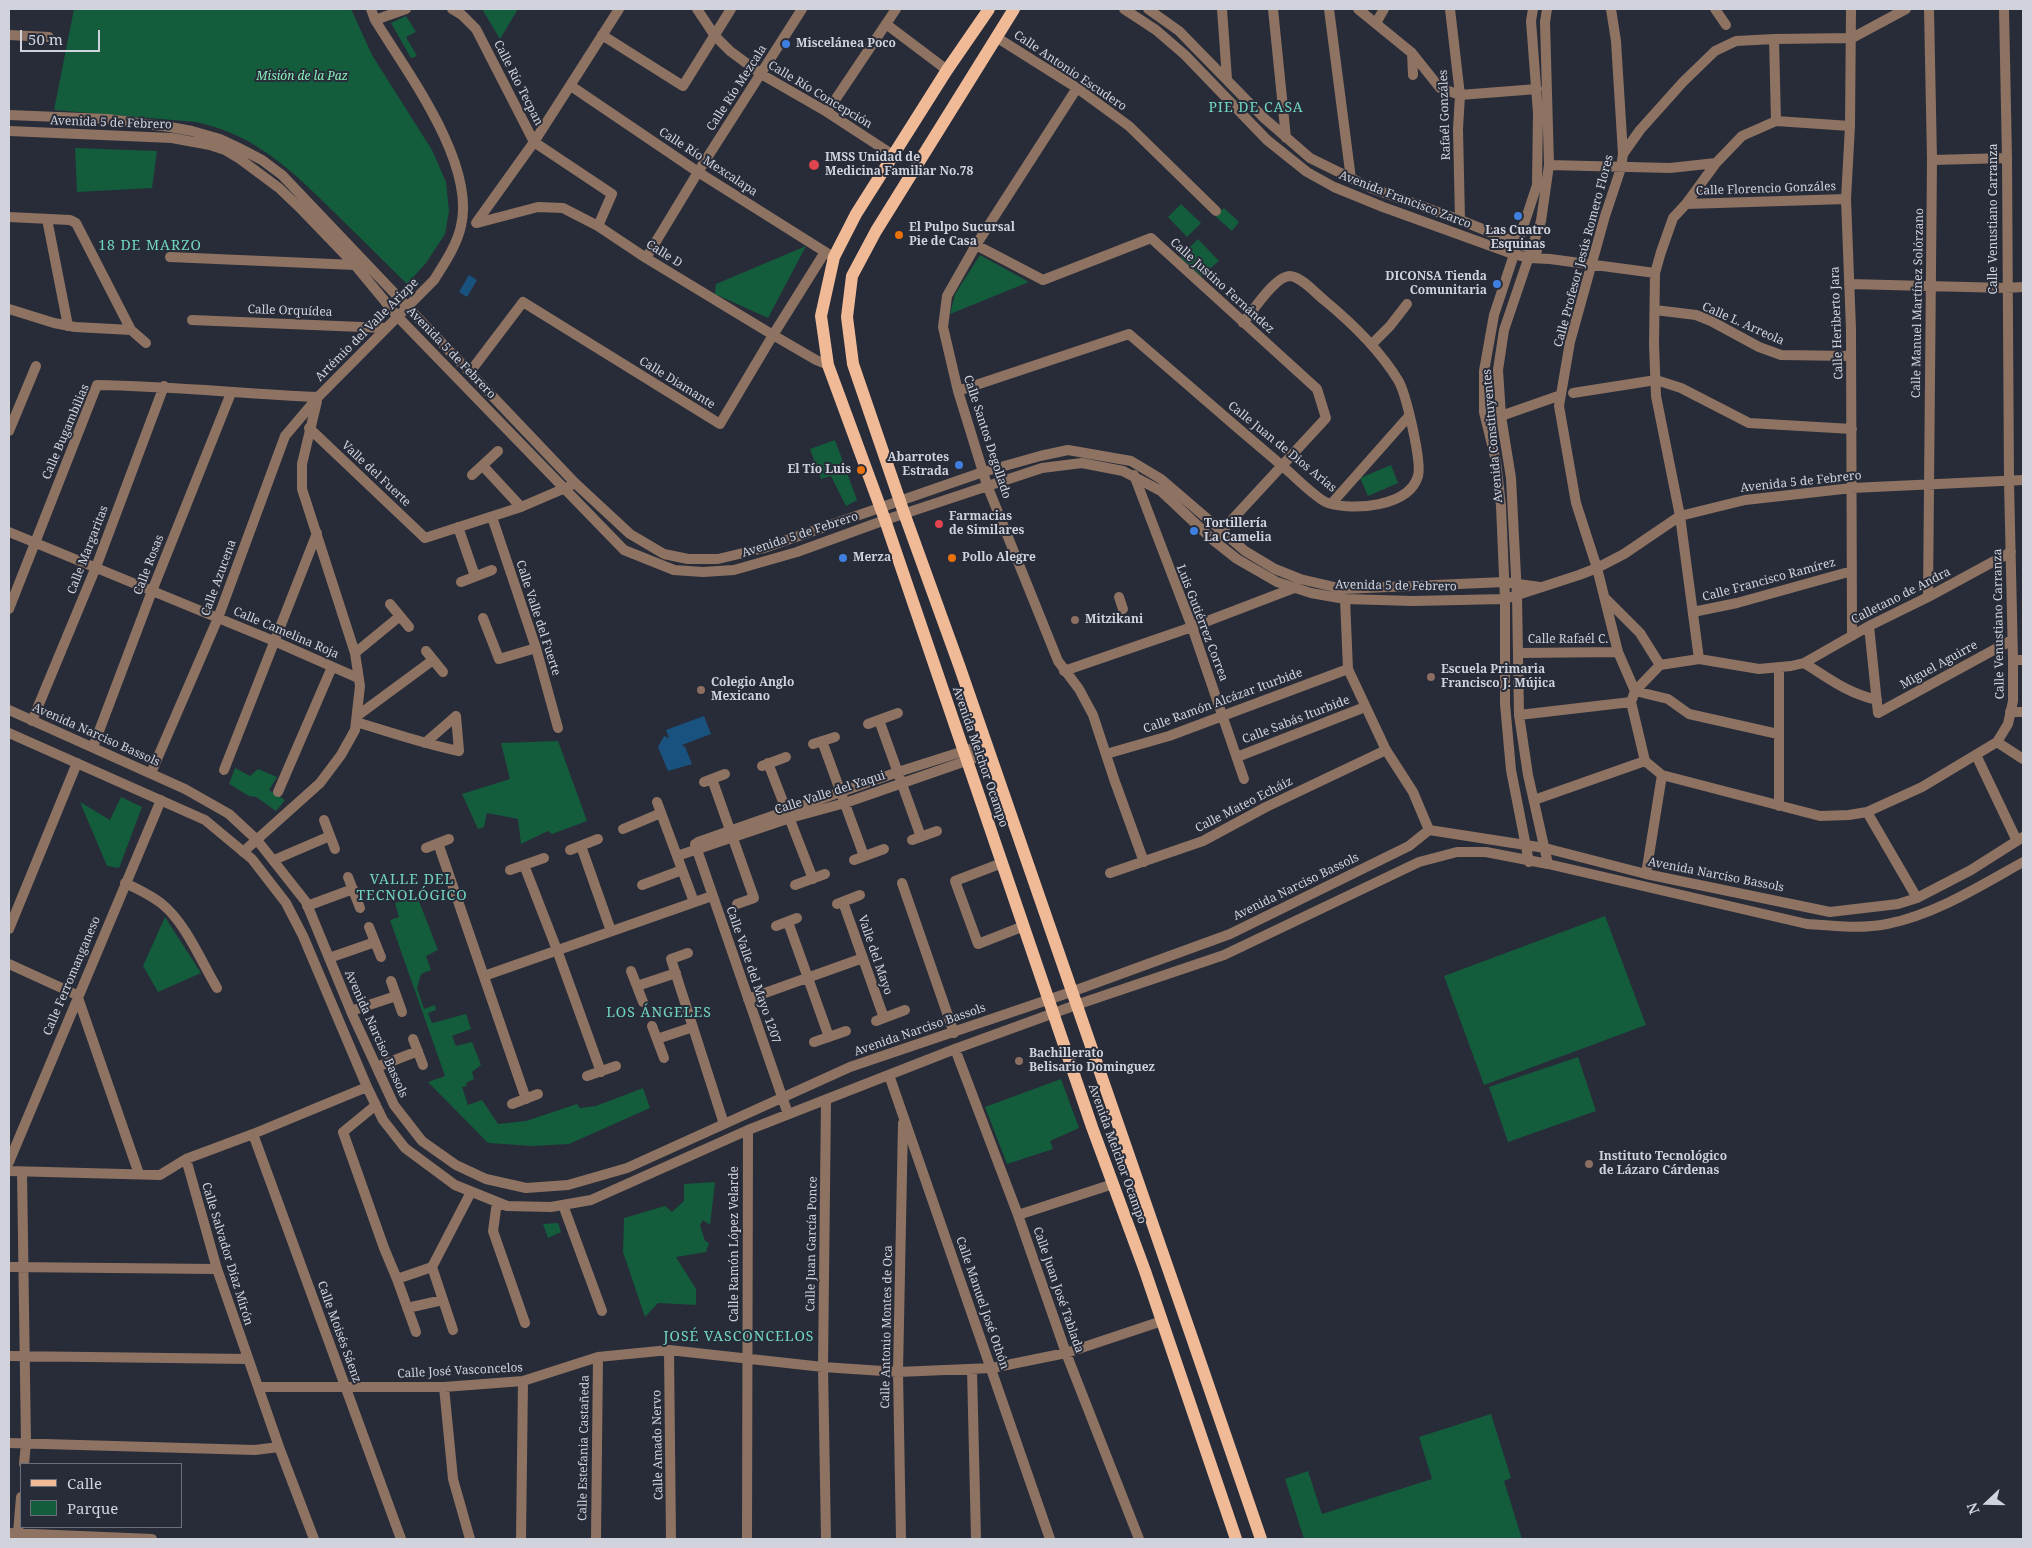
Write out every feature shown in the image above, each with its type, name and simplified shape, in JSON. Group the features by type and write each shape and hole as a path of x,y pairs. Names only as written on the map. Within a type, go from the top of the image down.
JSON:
{"main road":[{"name":"Avenida Melchor Ocampo","path":"989,9 947,70 830,255 821,316 828,365 883,514 1236,1539"},
{"name":"Avenida Melchor Ocampo","path":"1014,9 876,231 852,276 847,318 854,364 902,508 987,748 1260,1539"},
{"path":"1145,1271 1166,1264"}],"street":[{"name":"Artémio del Valle Arizpe","path":"242,852 320,783 341,754 355,730 360,686 355,653 302,489 302,464 309,428 318,397 434,280 447,259 461,227 463,208 461,180 452,157 436,119 375,20 371,9"},
{"path":"375,20 406,9"},
{"name":"Calle Río Tecpan","path":"452,9 462,15 476,29 534,142 612,194 598,226"},
{"path":"477,223 534,142 619,9"},
{"name":"Calle Río Concepción","path":"697,9 714,36 730,51 761,74 827,112 893,155"},
{"path":"602,35 683,86 731,9"},
{"name":"Calle Río Mezcala","path":"646,258 698,172 802,9"},
{"path":"827,112 896,9"},
{"name":"Avenida Francisco Zarco","path":"1124,9 1156,30 1185,55 1267,140 1307,172 1334,187 1383,207 1513,254 1531,253"},
{"name":"Avenida Francisco Zarco","path":"1148,9 1179,31 1286,138 1310,158 1371,188 1518,243 1531,253"},
{"path":"1222,9 1227,79"},
{"path":"1273,9 1286,138"},
{"path":"1329,9 1351,179"},
{"path":"1358,9 1412,53 1440,88 1460,95 1537,89"},
{"path":"1376,23 1384,9"},
{"name":"Rafaél Gonzáles","path":"1450,9 1460,95 1458,129 1460,220"},
{"name":"Avenida Constituyentes","path":"1533,9 1531,21 1537,89 1549,164 1541,221 1504,330 1498,370 1501,416 1511,478 1519,653 1519,715 1528,776 1548,864"},
{"name":"Avenida Constituyentes","path":"1529,862 1528,846 1511,770 1505,704 1505,599 1502,506 1496,461 1484,412 1484,371 1488,339 1500,294 1537,185 1543,123 1544,22 1547,9"},
{"path":"1611,9 1616,40 1623,154"},
{"path":"1715,9 1726,25"},
{"name":"Calle Heriberto Jara","path":"1851,9 1850,126 1846,199 1851,356 1852,636"},
{"name":"Calle Profesor Jesús Romero Flores","path":"1598,568 1576,503 1559,406 1570,342 1623,154 1640,130 1683,82 1715,51 1736,41 1852,38 1906,9"},
{"name":"Calle Manuel Martínez Solórzano","path":"1928,597 1932,160 1929,9"},
{"name":"Calle Venustiano Carranza","path":"1997,742 2008,724 2013,702 2018,660 2012,640 2006,288 2007,158 2004,9"},
{"path":"886,24 947,70"},
{"path":"9,35 49,37"},
{"name":"Calle Antonio Escudero","path":"996,37 1078,88 1129,126 1216,211"},
{"path":"1774,39 1776,121"},
{"path":"1412,53 1412,76"},
{"name":"Calle Río Mexcalapa","path":"571,86 698,172 830,255"},
{"name":"Calle Santos Degollado","path":"1078,88 976,245 947,296 943,320 944,335 958,391 987,485 1058,661 1079,689 1093,715 1144,862"},
{"name":"Avenida 5 de Febrero","path":"9,115 108,119 192,131 220,139 262,160 282,175 576,483 630,534 664,554 688,559 718,559 764,548 1042,468 1082,462 1134,476 1161,491 1237,559 1277,582 1294,588 1326,597 1345,599 1413,601 1505,599 1598,568 1624,554 1680,516 1745,500 1852,488 2023,480"},
{"path":"108,119 109,136"},
{"path":"1699,659 1680,516 1656,396 1654,344 1656,310 1655,273 1673,218 1686,204 1716,163 1742,136 1776,121 1850,126"},
{"name":"Avenida 5 de Febrero","path":"9,131 172,138 210,145 225,150 240,159 279,188 355,265 398,317 624,550 674,570 703,572 734,570 797,552 883,514"},
{"path":"1932,160 2007,158"},
{"path":"1549,164 1620,168 1670,168 1716,163"},
{"name":"Calle Florencio Gonzáles","path":"1686,204 1846,199"},
{"name":"Calle D","path":"461,227 538,207 563,208 598,226 646,258 773,335 828,365"},
{"path":"9,217 70,220 76,223 131,330 146,343"},
{"path":"47,219 68,326"},
{"name":"Calle Justino Fernández","path":"976,245 1043,280 1151,238 1317,389 1326,418 1281,465"},
{"path":"1531,253 1550,259 1592,266 1655,273"},
{"name":"Calle Diamante","path":"470,372 523,302 720,424 773,335 830,255"},
{"path":"170,257 355,265"},
{"name":"Calle Juan de Dios Arias","path":"958,391 1129,334 1326,503 1370,506 1384,504 1401,497 1412,486 1418,476 1418,460 1409,416 1399,382 1372,344 1330,305 1299,280 1290,276 1279,280 1243,323"},
{"path":"1849,284 2023,287"},
{"path":"1500,294 1514,300"},
{"path":"1372,344 1390,326 1407,304"},
{"path":"9,309 68,326 131,330"},
{"name":"Calle L. Arreola","path":"1656,310 1696,315 1781,355 1851,356"},
{"name":"Calle Orquídea","path":"192,320 386,328"},
{"path":"9,431 36,366"},
{"path":"1573,393 1656,380 1681,388 1749,423 1852,429"},
{"name":"Calle Bugambilias","path":"9,609 97,385 164,386 230,393 318,397"},
{"name":"Calle Margaritas","path":"32,721 96,567 164,386"},
{"name":"Calle Rosas","path":"93,747 152,590 230,393"},
{"path":"1501,416 1561,395"},
{"name":"Calle Azucena","path":"151,773 218,618 285,436 318,397"},
{"path":"1332,503 1409,416"},
{"name":"Valle del Fuerte","path":"309,428 425,538 458,527"},
{"name":"Avenida 5 de Febrero","path":"902,508 983,472 1068,450 1132,461 1161,479 1245,551 1275,568 1300,579 1343,589 1504,582 1541,587"},
{"path":"472,475 498,451"},
{"path":"1214,540 1220,531 1281,465"},
{"path":"482,466 521,507"},
{"name":"Luis Gutiérrez Correa","path":"1134,476 1156,538 1192,627 1244,779"},
{"path":"475,576 458,527 521,507 576,483"},
{"name":"Calle Valle del Fuerte","path":"492,517 536,648 558,728"},
{"name":"Calle Camelina Roja","path":"9,532 274,641 358,678"},
{"path":"224,770 317,533"},
{"name":"Calletano de Andra","path":"1660,665 1699,659 1759,669 1779,668 1804,663 1869,626 1928,597 2011,552"},
{"path":"1598,568 1618,652 1635,691"},
{"path":"461,582 492,570"},
{"name":"Calle Francisco Ramírez","path":"1693,612 1737,603 1852,571"},
{"path":"1064,671 1192,627 1294,588"},
{"path":"1118,597 1123,609"},
{"path":"1605,598 1640,633 1660,665 1635,691 1630,702 1645,761 1662,774 1820,816 1849,815 1867,812 1922,787 1997,742 2023,758"},
{"path":"1345,599 1348,669 1386,750 1413,792 1429,830"},
{"path":"390,604 409,627"},
{"path":"355,653 400,616"},
{"path":"483,618 499,659 536,648"},
{"path":"1804,663 1838,686 1856,695 1877,700 1869,626"},
{"name":"Miguel Aguirre","path":"1877,700 1878,713 2012,640"},
{"path":"426,651 442,672"},
{"name":"Calle Rafaél C.","path":"1519,653 1618,652"},
{"path":"356,719 433,660"},
{"path":"278,792 332,666"},
{"path":"1779,668 1779,806"},
{"name":"Calle Ramón Alcázar Iturbide","path":"1106,754 1170,736 1348,669"},
{"path":"1635,691 1668,699 1689,714 1778,734"},
{"path":"1519,715 1630,702"},
{"name":"Calle Sabás Iturbide","path":"1237,757 1365,707"},
{"name":"Avenida Narciso Bassols","path":"9,710 185,789 229,814 257,840 274,860 307,906 351,1011 394,1105 422,1141 456,1165 486,1180 526,1188 568,1184 627,1168 850,1067 954,1033 1230,934 1409,846 1429,830 1545,848 1646,874 1830,912 1898,904 1917,898 1971,870 2020,839"},
{"path":"2010,712 2023,712"},
{"path":"868,724 898,713"},
{"path":"356,719 425,743"},
{"path":"879,720 902,783 916,838 937,831"},
{"name":"Avenida Narciso Bassols","path":"9,733 205,820 252,860 286,903 303,936 367,1087 383,1120 405,1148 454,1186 507,1206 551,1207 591,1200 748,1130 955,1049 1076,1005 1224,955 1419,862 1457,852 1486,852 1529,862 1548,864 1807,924 1846,927 1886,924 1904,920 1955,900 2023,862"},
{"path":"835,737 817,742 841,792 864,856"},
{"name":"Calle Valle del Yaqui","path":"676,853 788,815 841,792 898,772 987,748"},
{"name":"Calle Mateo Echáiz","path":"1110,873 1202,841 1266,807 1386,750"},
{"name":"Calle Valle del Yaqui","path":"788,815 844,803 902,783 966,755"},
{"path":"1976,755 2020,839"},
{"path":"786,757 765,765 788,815 813,878"},
{"path":"1534,800 1645,761"},
{"path":"9,929 78,763"},
{"path":"725,774 708,781 732,835 754,898 737,904"},
{"path":"1646,874 1662,774"},
{"name":"Calle Ferromanganeso","path":"9,1162 161,800"},
{"path":"657,802 694,902"},
{"path":"1867,812 1917,898"},
{"path":"623,829 661,814"},
{"path":"324,820 335,850"},
{"path":"274,860 330,836"},
{"path":"426,848 449,839"},
{"path":"570,850 598,839"},
{"path":"438,843 526,1099"},
{"path":"581,846 612,931"},
{"name":"Calle Valle del Mayo 1207","path":"695,846 788,1114"},
{"path":"854,860 884,849"},
{"path":"510,870 544,858"},
{"path":"1383,859 1390,876"},
{"path":"1002,863 955,881 978,944 1024,926"},
{"path":"524,865 601,1072"},
{"path":"642,885 682,870"},
{"path":"795,885 825,874"},
{"path":"348,877 360,908"},
{"path":"126,883 164,905 181,927 217,988"},
{"path":"902,883 954,1033"},
{"path":"307,906 352,889"},
{"name":"Valle del Mayo","path":"860,895 840,903 863,958 880,1019 905,1010"},
{"path":"484,976 712,896"},
{"path":"1885,906 1886,924"},
{"path":"776,926 792,920 808,978 829,1037"},
{"path":"369,927 381,957"},
{"path":"329,958 375,942"},
{"path":"688,953 671,959 724,1124"},
{"path":"748,999 863,958"},
{"path":"9,964 78,995 139,1174"},
{"path":"631,971 643,1002"},
{"path":"637,986 676,973"},
{"path":"391,981 402,1012"},
{"path":"351,1011 396,996"},
{"path":"652,1026 664,1058"},
{"path":"657,1039 693,1026"},
{"path":"814,1042 846,1031"},
{"path":"413,1039 423,1065"},
{"name":"Calle Juan José Tablada","path":"955,1049 1018,1216 1066,1353 1139,1539"},
{"path":"377,1067 418,1051"},
{"path":"587,1076 616,1066"},
{"name":"Calle Manuel José Othón","path":"889,1075 1050,1539"},
{"path":"9,1171 160,1175 186,1160 367,1087"},
{"path":"512,1104 538,1094"},
{"name":"Calle Juan García Ponce","path":"826,1100 822,1367 826,1539"},
{"path":"376,1105 343,1132 416,1332"},
{"name":"Calle Antonio Montes de Oca","path":"901,1539 898,1372 903,1114"},
{"name":"Calle Ramón López Velarde","path":"747,1539 748,1130"},
{"name":"Calle Moisés Sáenz","path":"253,1134 400,1539"},
{"path":"679,1145 685,1158"},
{"name":"Calle Salvador Díaz Mirón","path":"186,1160 217,1269 279,1447 314,1539"},
{"path":"22,1172 26,1443 24,1463"},
{"path":"1018,1216 1113,1184"},
{"path":"397,1279 432,1266 471,1192"},
{"path":"496,1202 493,1231 525,1323"},
{"path":"563,1205 602,1310"},
{"path":"432,1266 453,1330"},
{"path":"9,1267 217,1269"},
{"path":"408,1308 444,1300"},
{"name":"Calle José Vasconcelos","path":"258,1387 444,1387 523,1381 598,1357 669,1350 822,1367 898,1372 992,1368 1066,1353 1162,1321"},
{"name":"Calle Amado Nervo","path":"669,1350 671,1539"},
{"path":"9,1356 248,1359"},
{"name":"Calle Estefania Castañeda","path":"596,1539 598,1357"},
{"path":"972,1369 976,1539"},
{"path":"521,1539 523,1381"},
{"path":"444,1387 453,1479 470,1539"},
{"path":"9,1443 255,1450 279,1447"},
{"path":"20,1502 13,1533 152,1539"}],"green space":[{"name":"Misión de la Paz","path":"74,9 351,9 372,55 432,150 446,182 449,211 445,234 426,263 407,284 289,170 273,157 238,136 196,122 54,110"},
{"path":"482,9 518,9 500,39"},
{"path":"406,16 416,32 406,37 417,56 411,58 391,23"},
{"path":"75,148 157,151 152,188 77,192"},
{"path":"1181,204 1201,223 1187,237 1168,217"},
{"path":"1224,208 1239,222 1232,231 1215,216"},
{"path":"1198,239 1219,261 1201,276 1180,257"},
{"path":"806,246 768,318 715,294 716,284"},
{"path":"980,255 1029,282 950,314 955,294"},
{"path":"835,440 857,500 846,506 831,476 821,479 810,449"},
{"path":"1391,465 1398,483 1368,496 1360,478"},
{"path":"558,741 587,821 552,834 548,831 521,844 518,819 487,813 484,827 478,829 462,794 510,779 501,743"},
{"path":"235,768 250,776 258,769 277,777 269,790 285,800 276,811 256,797 249,796 229,784"},
{"path":"121,797 142,807 119,868 107,866 80,802 110,820"},
{"path":"417,896 438,950 426,956 431,970 421,974 417,988 424,1009 435,1005 436,1010 428,1013 432,1023 466,1014 471,1029 452,1036 456,1046 472,1042 481,1065 472,1072 474,1079 466,1083 467,1086 462,1087 468,1105 482,1100 498,1124 526,1121 577,1104 580,1108 596,1106 643,1088 650,1108 569,1144 533,1146 488,1143 428,1082 445,1076 390,920 399,917 395,903"},
{"path":"1605,916 1646,1025 1484,1085 1444,976"},
{"path":"165,917 201,973 158,992 143,966"},
{"path":"1578,1057 1596,1111 1508,1142 1489,1087"},
{"path":"1061,1079 1079,1128 1050,1141 1053,1149 1007,1164 985,1107"},
{"path":"715,1182 710,1225 703,1220 700,1225 705,1241 709,1243 706,1252 676,1257 696,1289 696,1305 658,1303 645,1317 623,1252 624,1218 665,1206 672,1212 684,1201 684,1184"},
{"path":"558,1223 561,1232 548,1238 543,1224"},
{"path":"1491,1414 1511,1478 1504,1481 1522,1539 1304,1539 1285,1479 1308,1471 1322,1514 1432,1479 1419,1437"}],"water":[{"path":"469,275 477,280 467,297 459,292"},
{"path":"704,716 711,734 682,745 685,747 692,764 668,771 658,747 664,736 669,738 666,730"}],"place":[{"name":"Miscelánea Poco","path":"786,44"},
{"name":"IMSS Unidad de Medicina Familiar No.78","path":"814,165"},
{"name":"Las Cuatro Esquinas","path":"1518,216"},
{"name":"El Pulpo Sucursal Pie de Casa","path":"899,235"},
{"name":"DICONSA Tienda Comunitaria","path":"1497,284"},
{"name":"Abarrotes Estrada","path":"959,465"},
{"name":"El Tío Luis","path":"861,470"},
{"name":"Farmacias de Similares","path":"939,524"},
{"name":"Tortillería La Camelia","path":"1194,531"},
{"name":"Merza","path":"843,558"},
{"name":"Pollo Alegre","path":"952,558"},
{"name":"Mitzikani","path":"1075,620"},
{"name":"Escuela Primaria Francisco J. Mújica","path":"1431,677"},
{"name":"Colegio Anglo Mexicano","path":"701,690"},
{"name":"Bachillerato Belisario Dominguez","path":"1019,1061"},
{"name":"Instituto Tecnológico de Lázaro Cárdenas","path":"1589,1164"}],"district":[{"name":"PIE DE CASA","path":"1256,108"},
{"name":"18 DE MARZO","path":"150,246"},
{"name":"VALLE DEL TECNOLÓGICO","path":"412,888"},
{"name":"LOS ÁNGELES","path":"659,1013"},
{"name":"JOSÉ VASCONCELOS","path":"739,1337"}]}
